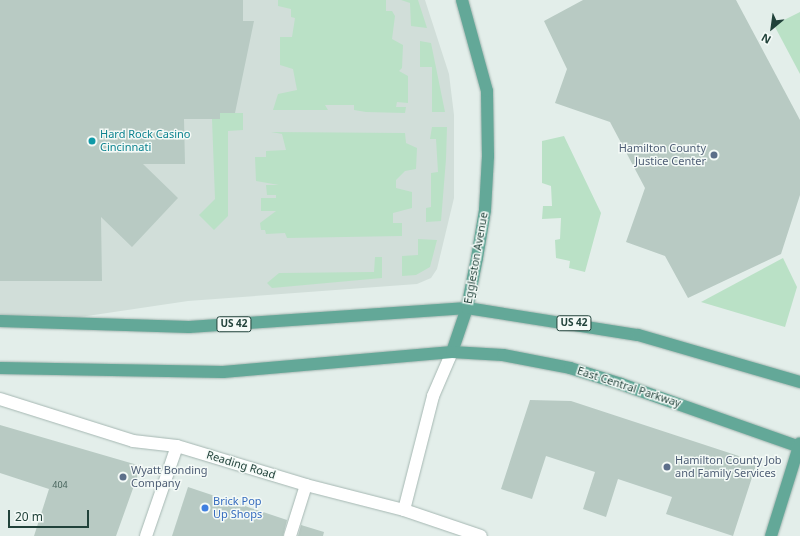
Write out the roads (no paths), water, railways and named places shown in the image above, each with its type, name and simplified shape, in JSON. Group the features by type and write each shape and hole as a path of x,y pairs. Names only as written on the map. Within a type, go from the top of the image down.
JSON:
{"main road":[{"name":"Eggleston Avenue","path":"452,352 468,308 485,210 487,91 462,0"},
{"name":"US 42","path":"0,321 189,327 468,308 632,334 800,382"},
{"path":"0,368 223,372 452,352"},
{"name":"East Central Parkway","path":"452,352 503,356 570,368 800,445"},
{"path":"771,536 800,445"}],"street":[{"name":"Eggleston Avenue","path":"404,510 433,396 452,352"},
{"name":"Reading Road","path":"0,399 133,441 177,446 306,485 404,510 481,536"},
{"path":"146,536 177,446"},
{"path":"290,536 306,485"}],"place":[{"name":"Hard Rock Casino Cincinnati","path":"92,141"},
{"name":"Hamilton County Justice Center","path":"714,155"},
{"name":"Hamilton County Job and Family Services","path":"667,467"},
{"name":"Wyatt Bonding Company","path":"123,477"},
{"name":"Brick Pop Up Shops","path":"205,508"}]}
